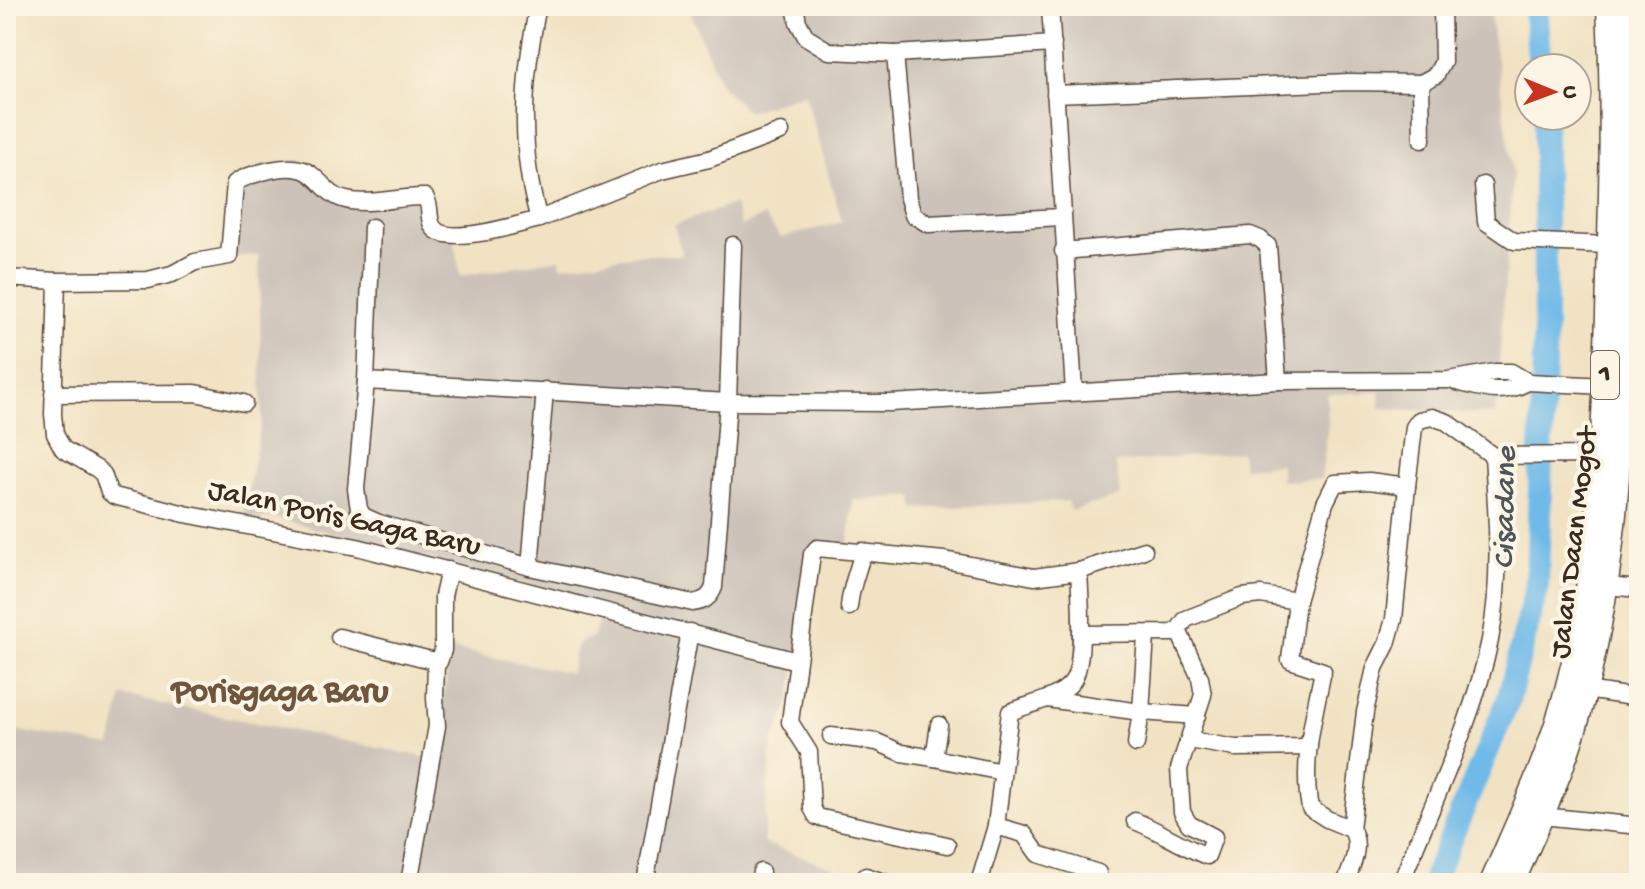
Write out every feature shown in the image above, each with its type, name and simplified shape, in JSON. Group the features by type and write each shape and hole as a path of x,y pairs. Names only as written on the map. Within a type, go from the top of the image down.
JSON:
{"highway":[{"name":"Jalan Daan Mogot","path":"1513,883 1542,816 1560,743 1567,687 1588,585 1609,245 1612,114 1608,6"},
{"name":"Jalan Daan Mogot","path":"1491,883 1586,690 1607,586 1622,449 1633,297 1634,183 1625,6"}],"street":[{"path":"6,18 8,6"},
{"path":"538,6 524,111 524,139 539,219"},
{"path":"795,6 798,22 806,37 829,51 895,54 1053,44"},
{"path":"1050,6 1074,392"},
{"path":"1055,94 1349,82 1421,83 1436,75 1443,62 1442,6"},
{"path":"895,54 908,198 913,215 928,224 1062,217"},
{"path":"1421,83 1422,140"},
{"path":"6,278 57,281 162,278 195,262 229,256 235,183 257,173 281,168 303,167 350,201 425,197 432,226 437,231 479,234 539,219 662,170 709,159 781,132"},
{"path":"1483,185 1486,222 1514,241 1609,245"},
{"path":"372,227 366,381 356,489 363,516 530,567 683,602 703,601 711,595 714,587 728,402 733,245"},
{"path":"1063,251 1250,235 1260,239 1268,246 1278,381"},
{"name":"Jalan Poris Gaga Baru","path":"57,281 53,394 55,434 63,449 103,474 109,492 114,496 185,514 357,547 797,661"},
{"path":"366,381 728,402 890,403 1278,381 1448,380 1494,391 1512,391 1528,382 1599,385"},
{"path":"530,567 545,390"},
{"path":"53,394 195,393 244,403"},
{"path":"1351,829 1365,712 1375,668 1387,644 1394,619 1414,427 1419,420 1432,417 1447,422 1499,456 1596,455"},
{"path":"1401,883 1463,727 1490,640 1496,585 1499,456"},
{"path":"1345,883 1357,845 1354,832 1310,808 1307,792 1310,726 1323,671 1290,660 1297,601 1325,503 1335,483 1369,481 1407,486"},
{"path":"947,845 817,817 812,808 809,752 790,722 812,554 817,548 863,551 944,560 1034,577 1079,571 1144,550"},
{"path":"849,607 851,583 859,571 863,551"},
{"path":"409,883 437,726 436,663 442,655 443,596 449,570"},
{"path":"979,883 996,826 1010,712 1058,694 1072,683 1077,672 1081,634 1079,571"},
{"path":"1607,586 1639,589"},
{"path":"1081,634 1146,635 1178,630 1186,619 1242,597 1261,595 1297,601"},
{"path":"1135,821 1162,832 1178,845 1208,855 1214,837 1189,824 1182,812 1179,769 1203,695 1200,678 1178,630"},
{"path":"645,883 690,632"},
{"path":"1136,744 1146,635"},
{"path":"339,637 436,663"},
{"path":"1586,690 1639,698"},
{"path":"1044,699 1197,716"},
{"path":"934,758 939,725"},
{"path":"831,736 877,742 902,753 1002,772"},
{"path":"1190,740 1235,748 1309,747"},
{"path":"1542,816 1639,826"},
{"path":"996,826 1024,834 1038,854 1098,873 1096,883"},
{"path":"866,876 887,883"}],"shaded area":[{"path":"688,6 1489,6 1513,174 1495,415 1380,408 1379,392 1327,394 1328,425 1321,479 1281,481 1281,464 1243,467 1241,452 1116,463 1120,496 1071,511 1068,501 916,509 914,496 853,500 848,548 816,543 790,701 772,744 763,843 835,868 832,883 10,883 6,853 6,729 111,746 122,696 434,759 451,649 571,673 575,650 579,643 594,636 603,605 273,517 242,520 262,419 259,255 233,257 235,198 260,165 300,160 346,197 421,190 429,226 453,232 460,276 560,259 561,266 638,255 682,255 674,225 734,204 741,226 764,216 781,238 842,222 805,93 748,112 721,86"}],"waterway":[{"name":"Cisadane","path":"1535,6 1539,52"},
{"name":"Cisadane","path":"1432,883 1508,701 1537,585 1545,328 1545,132"}],"district":[{"name":"Porisgaga Baru","path":"280,694"}]}
